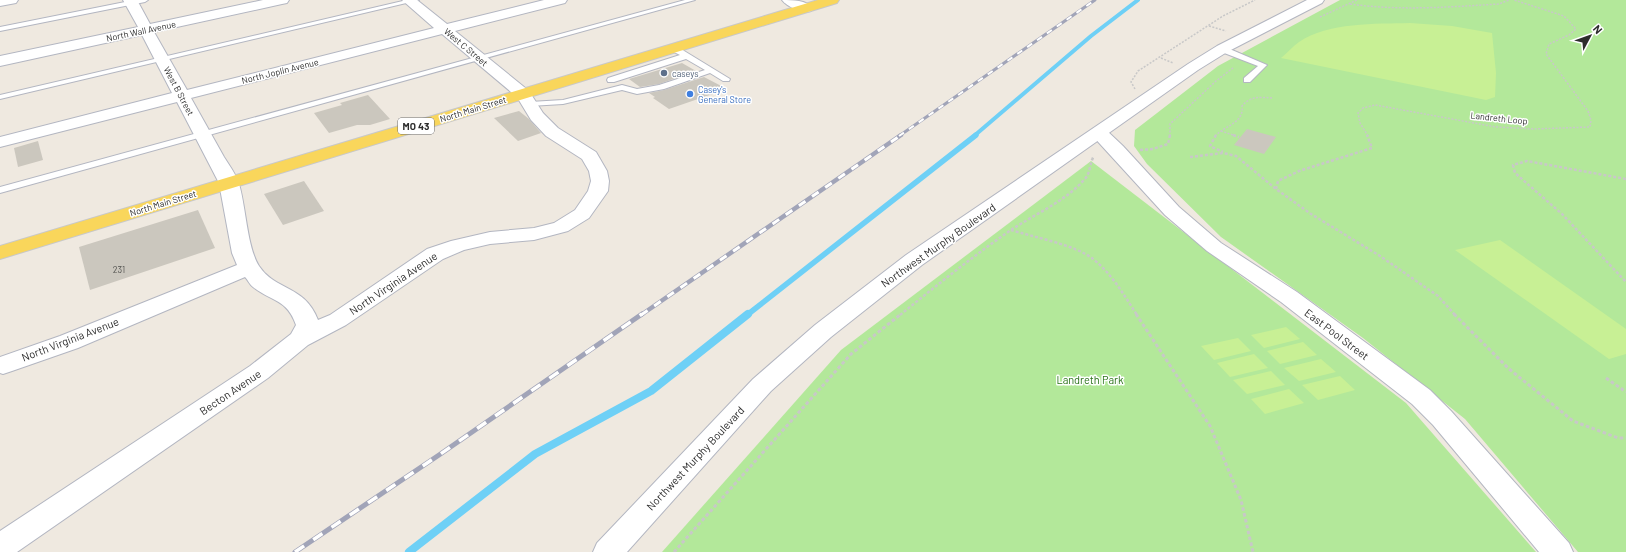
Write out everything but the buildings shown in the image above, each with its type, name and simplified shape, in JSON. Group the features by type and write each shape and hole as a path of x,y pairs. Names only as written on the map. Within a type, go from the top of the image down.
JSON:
{"main road":[{"name":"North Main Street","path":"0,253 229,183 604,76 676,58 806,8 832,0"}],"street":[{"path":"0,2 11,0"},
{"name":"North Wall Avenue","path":"0,61 282,0"},
{"name":"West C Street","path":"412,0 527,99 543,124 552,132 590,156 598,171 600,181 598,191 582,214"},
{"name":"North Joplin Avenue","path":"0,142 560,0"},
{"path":"789,0 806,8"},
{"name":"West B Street","path":"135,1 146,30 229,183"},
{"name":"Northwest Murphy Boulevard","path":"608,552 762,385 823,331 914,260 1193,67 1222,49 1316,10"},
{"name":"East Pool Street","path":"1099,133 1117,150 1172,211 1214,247 1288,297 1421,397 1442,418 1558,552"},
{"path":"229,183 243,253 249,268 261,282 288,296 303,312 308,325 300,339"},
{"name":"North Virginia Avenue","path":"300,339 338,320 435,254 458,245 490,238 534,234 550,230 561,227 582,214"},
{"name":"North Virginia Avenue","path":"3,366 69,342 249,268"},
{"name":"Becton Avenue","path":"0,547 259,372 300,339"}],"lane":[{"path":"0,97 412,0"},
{"path":"0,190 692,0"},
{"path":"0,29 135,1"},
{"path":"1222,49 1263,65 1247,80"},
{"path":"604,76 640,74 655,69 676,58 710,70 726,80"},
{"path":"604,76 622,87 637,92 676,82 710,70"},
{"path":"685,71 693,76"},
{"path":"668,77 676,82"},
{"path":"653,82 661,86"},
{"path":"527,99 563,102 622,87"}],"path":[{"path":"1148,98 1135,91 1131,82 1138,71 1223,16 1255,0"},
{"path":"1316,10 1350,4 1357,0"},
{"path":"1350,4 1372,8 1398,9 1499,4 1509,0"},
{"name":"Landreth Loop","path":"1276,189 1278,181 1299,171 1372,148 1372,141 1360,124 1358,113 1363,108 1375,105 1496,127 1534,129 1590,126 1592,120 1588,111 1546,54 1549,44 1569,35 1576,29 1564,16 1514,0"},
{"path":"674,552 851,354 957,270 1011,230 1073,191 1085,179 1091,169 1091,161 1096,151 1154,149 1168,144 1170,124 1216,81 1245,59"},
{"path":"1272,98 1257,96 1246,100 1242,106 1243,113 1241,118 1220,130 1212,138 1210,146 1223,153 1236,156 1276,189 1311,214 1380,256 1438,296 1466,327 1508,368 1573,421 1599,431 1626,438"},
{"path":"1220,130 1239,136"},
{"path":"1190,157 1223,153"},
{"path":"1626,179 1527,161 1513,165 1515,174 1562,214 1626,282"},
{"path":"1011,230 1071,248 1085,254 1092,258 1112,278 1210,426 1241,500 1253,552"},
{"path":"1606,378 1626,392"}],"green space":[{"path":"1340,0 1626,0 1626,552 1578,552 1465,419 1363,338 1221,237 1147,164 1134,146 1135,130 1218,66"},
{"path":"1410,23 1452,26 1492,33 1496,73 1495,97 1486,100 1281,58 1294,45 1311,35 1338,27 1368,24"},
{"name":"Landreth Park","path":"1091,161 1406,403 1536,552 662,552 841,350"},
{"path":"1500,240 1626,329 1626,354 1609,359 1455,250"},
{"path":"1286,327 1300,339 1264,348 1251,335"},
{"path":"1238,338 1251,351 1214,360 1201,346"},
{"path":"1303,342 1317,355 1280,364 1267,351"},
{"path":"1254,354 1268,368 1230,377 1217,363"},
{"path":"1321,359 1336,372 1299,381 1284,368"},
{"path":"1271,371 1285,385 1247,394 1233,380"},
{"path":"1340,376 1355,390 1318,400 1302,385"},
{"path":"1289,389 1304,403 1265,414 1251,399"}],"waterway":[{"path":"974,136 1091,36 1138,0"},
{"path":"747,315 976,135"},
{"path":"409,552 535,454 651,391 748,314"}],"railway":[{"path":"899,136 1095,0"},
{"path":"641,315 901,135"},
{"path":"295,552 439,455 642,314"}],"place":[{"name":"caseys","path":"664,73"},
{"name":"Casey's General Store","path":"690,94"}]}
